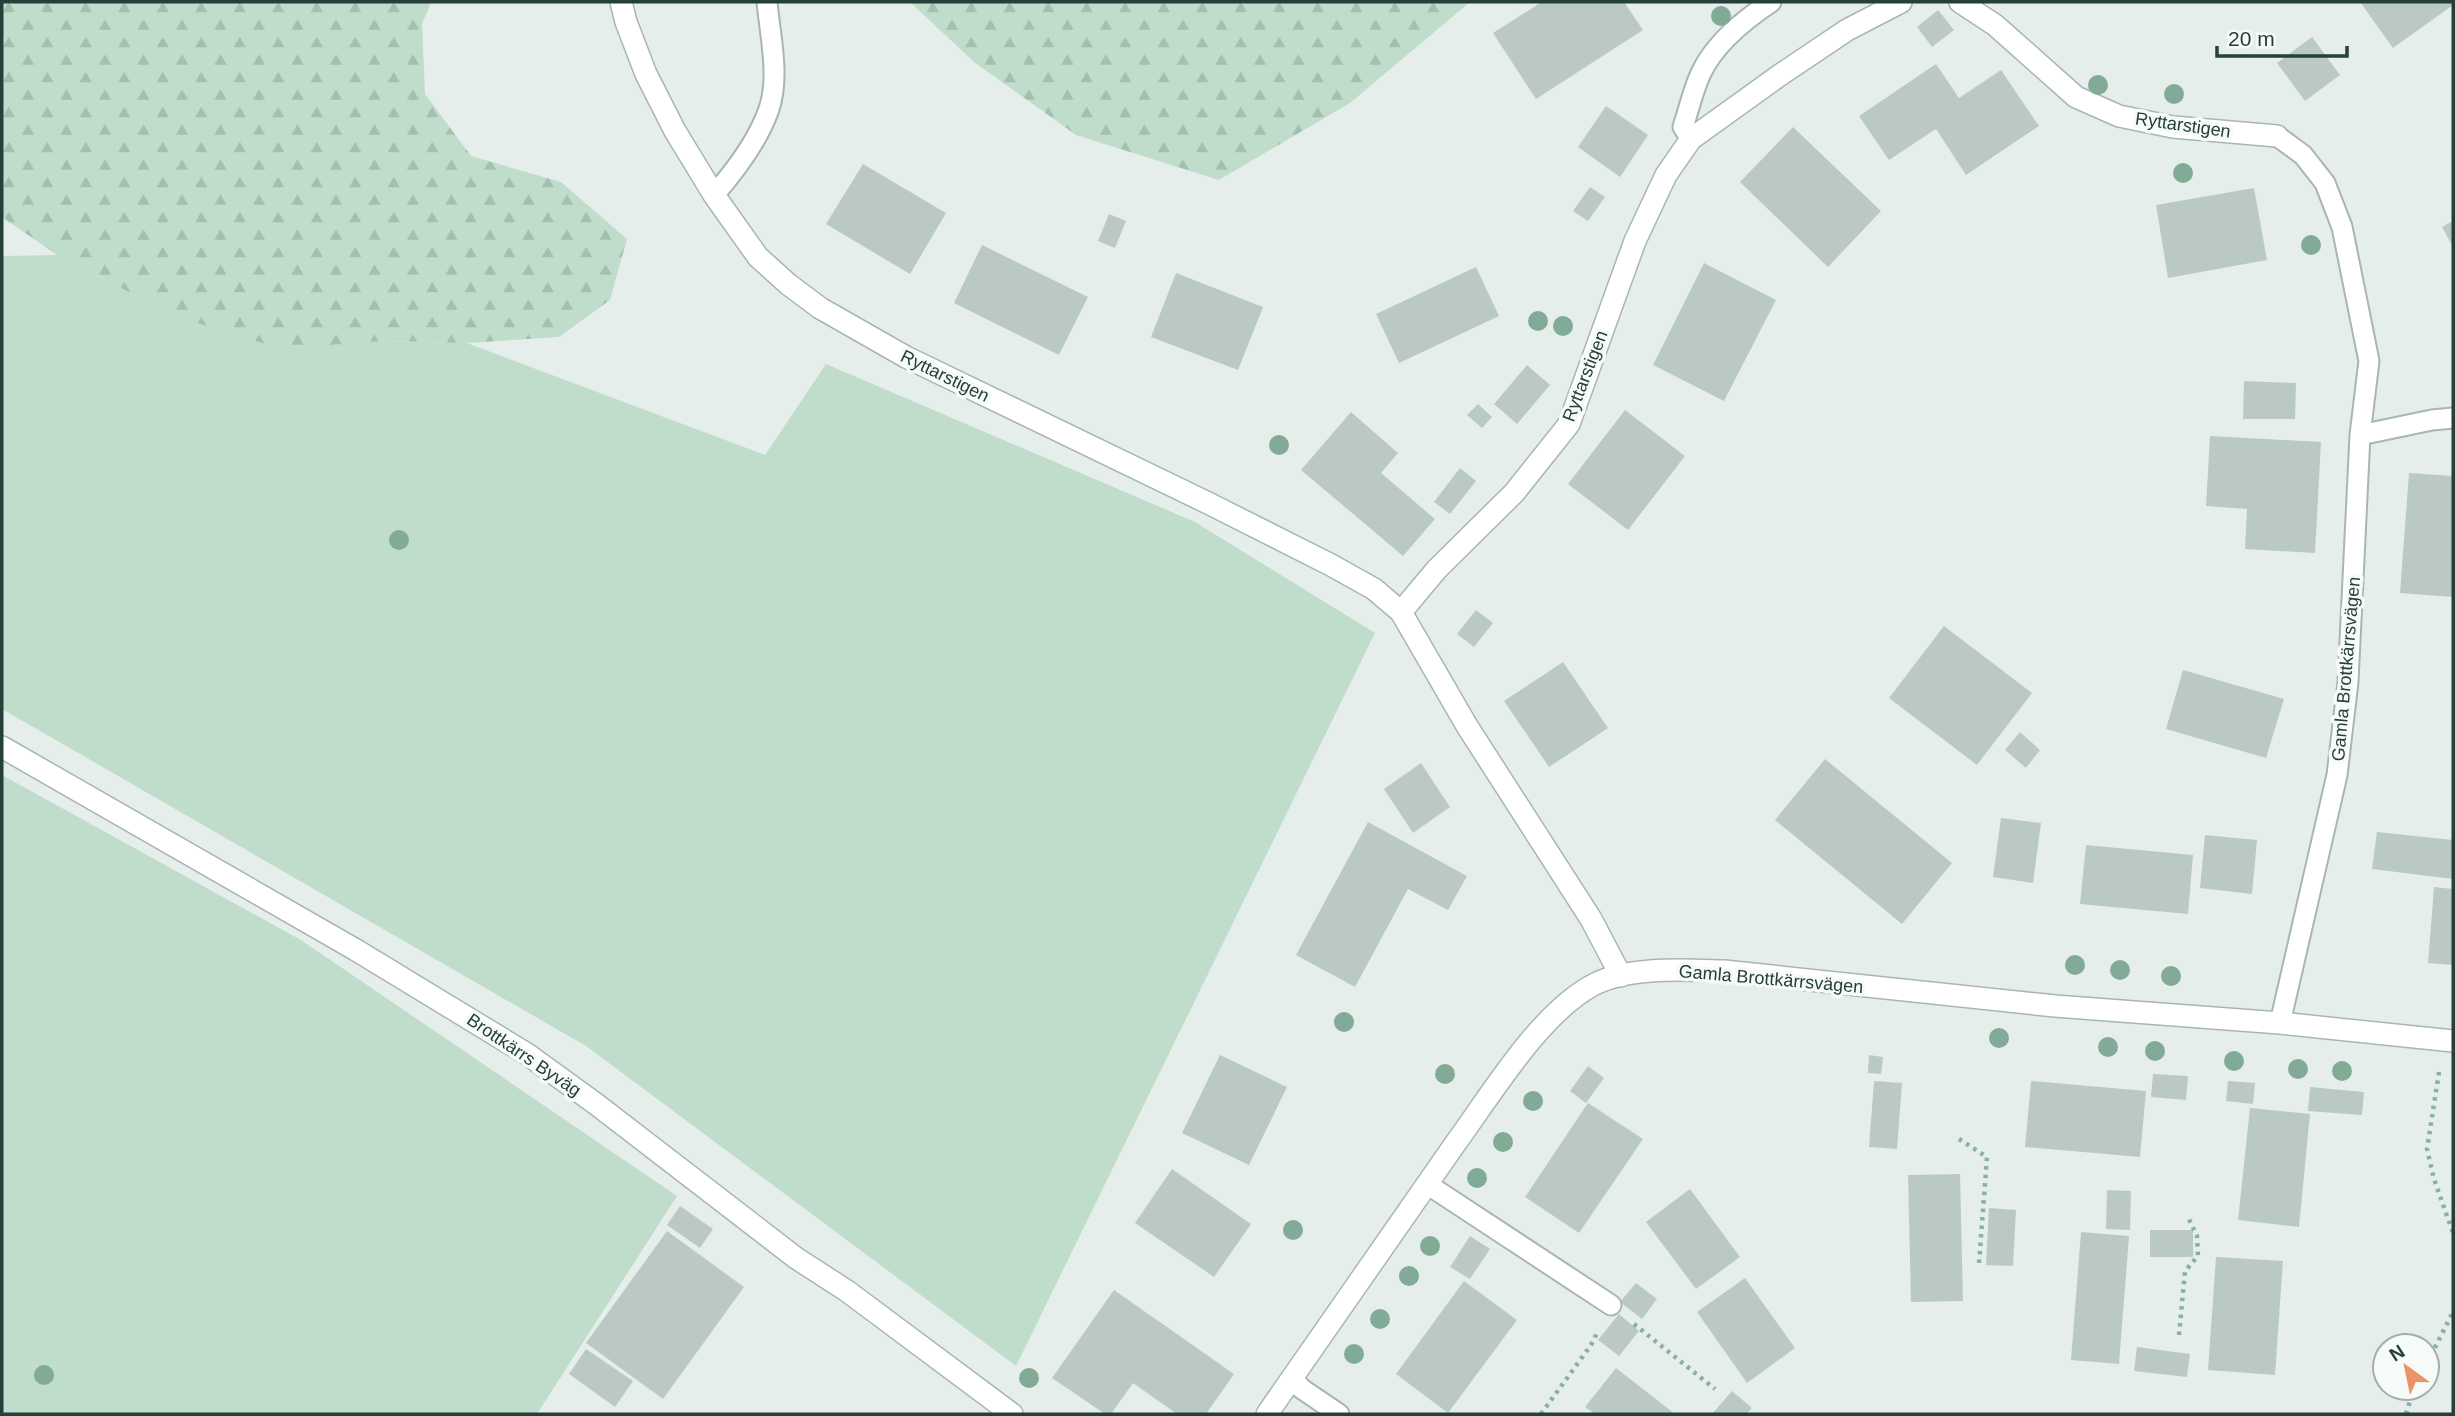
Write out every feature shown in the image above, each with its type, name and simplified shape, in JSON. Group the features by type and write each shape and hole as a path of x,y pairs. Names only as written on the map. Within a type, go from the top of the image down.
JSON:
{"street":[{"name":"Ryttarstigen","path":"621,2 646,74 675,131 714,195 758,257 788,284 820,307 906,357 1331,565 1374,589 1401,612 1467,726 1591,919 1621,976"},
{"name":"Ryttarstigen","path":"1401,612 1437,569 1514,493 1569,424 1635,241 1666,175 1691,139 1847,30 1901,2"},
{"name":"Ryttarstigen","path":"1960,2 1995,25 2076,97 2119,116 2173,127 2277,136"},
{"name":"Brottkärrs Byväg","path":"2,747 333,937 527,1054 796,1258 847,1291 1012,1414"},
{"name":"Gamla Brottkärrsvägen","path":"1267,1414 1427,1184 1543,1026 1594,985 1621,976 1677,970 1724,971 2042,1004 2449,1040"}],"lane":[{"path":"714,195 733,174 769,109 774,76 767,2"},
{"path":"1691,139 1684,127 1702,72 1721,44 1737,27 1770,2"},
{"name":"Gamla Brottkärrsvägen","path":"2277,136 2303,155 2325,183 2342,226 2369,361 2360,435 2348,682 2337,775 2280,1023"},
{"path":"2360,435 2453,418"},
{"path":"1427,1184 1611,1305"},
{"path":"1292,1378 1339,1414"}],"path":[{"path":"2449,1040 2427,1149 2434,1179 2453,1233"},
{"path":"1959,1139 1987,1157 1979,1263"},
{"path":"2179,1335 2185,1271 2198,1256 2197,1236 2187,1215"},
{"path":"1541,1414 1591,1345 1611,1305 1715,1389"},
{"path":"2441,1336 2453,1312"}],"green space":[{"path":"2,2 431,2 422,24 425,94 471,156 561,182 627,239 610,300 559,337 467,343 381,341 281,349 175,316 57,255 2,217"},
{"path":"910,2 1470,2 1350,103 1219,180 1076,135 974,62"},
{"path":"57,255 175,316 381,341 467,343 765,455 826,364 1195,522 1375,633 1016,1366 586,1046 2,709 2,256"},
{"path":"2,775 301,940 677,1196 537,1414 2,1414"}],"building":[{"path":"1542,2 1624,2 1643,30 1536,99 1493,33"},
{"path":"2360,2 2453,2 2453,5 2393,48"},
{"path":"1938,10 1954,30 1932,47 1917,27"},
{"path":"2312,37 2340,75 2305,101 2277,63"},
{"path":"1936,64 1959,98 2001,70 2039,126 1966,175 1936,129 1889,160 1859,116"},
{"path":"1606,106 1648,135 1620,177 1578,147"},
{"path":"1793,127 1881,211 1828,267 1740,182"},
{"path":"863,164 946,213 910,274 826,224"},
{"path":"1590,187 1605,197 1588,221 1573,211"},
{"path":"2254,188 2267,260 2168,278 2156,205"},
{"path":"1109,214 1126,221 1115,248 1098,241"},
{"path":"2453,221 2453,247 2442,227"},
{"path":"982,245 1088,297 1059,355 954,303"},
{"path":"1704,263 1776,300 1724,401 1653,365"},
{"path":"1476,267 1499,316 1399,363 1376,314"},
{"path":"1176,273 1263,307 1238,370 1151,337"},
{"path":"1527,365 1550,385 1517,424 1494,404"},
{"path":"2244,381 2296,383 2295,419 2243,419"},
{"path":"1478,404 1492,417 1482,428 1467,415"},
{"path":"1625,410 1685,456 1628,530 1568,484"},
{"path":"1351,412 1398,453 1381,473 1435,519 1403,556 1301,470"},
{"path":"2210,436 2321,442 2315,553 2245,549 2247,509 2206,506"},
{"path":"1460,468 1476,481 1450,514 1434,502"},
{"path":"2409,473 2453,476 2453,597 2400,593"},
{"path":"1476,610 1493,623 1474,647 1457,634"},
{"path":"1944,626 2032,693 1977,765 1889,698"},
{"path":"1563,662 1608,728 1549,767 1504,701"},
{"path":"2183,670 2284,699 2266,758 2166,729"},
{"path":"2020,732 2040,750 2026,768 2005,750"},
{"path":"1825,759 1952,863 1902,924 1775,820"},
{"path":"1421,763 1450,807 1413,833 1384,789"},
{"path":"2001,818 2041,823 2033,883 1993,877"},
{"path":"1368,822 1467,876 1448,910 1408,889 1355,987 1296,955"},
{"path":"2377,832 2453,840 2453,879 2372,869"},
{"path":"2205,835 2257,840 2252,894 2200,888"},
{"path":"2086,845 2193,855 2188,914 2080,904"},
{"path":"2434,887 2453,889 2453,965 2428,963"},
{"path":"1220,1055 1287,1087 1249,1165 1182,1133"},
{"path":"1869,1055 1883,1057 1881,1074 1868,1073"},
{"path":"1588,1066 1604,1078 1586,1103 1570,1091"},
{"path":"2153,1074 2188,1076 2186,1100 2151,1097"},
{"path":"1874,1081 1902,1083 1897,1149 1869,1147"},
{"path":"2031,1081 2146,1091 2140,1157 2025,1147"},
{"path":"2228,1081 2255,1083 2253,1104 2226,1101"},
{"path":"2310,1087 2364,1092 2362,1115 2308,1111"},
{"path":"1588,1103 1643,1139 1579,1233 1525,1197"},
{"path":"2250,1108 2310,1114 2299,1227 2238,1220"},
{"path":"1172,1169 1251,1224 1214,1277 1135,1223"},
{"path":"1960,1174 1963,1301 1911,1302 1908,1175"},
{"path":"1690,1189 1740,1257 1696,1289 1646,1222"},
{"path":"2107,1190 2131,1191 2130,1230 2106,1229"},
{"path":"680,1206 713,1229 700,1248 667,1225"},
{"path":"1989,1208 2016,1210 2013,1266 1986,1265"},
{"path":"2150,1230 2193,1230 2193,1257 2150,1257"},
{"path":"667,1231 744,1287 663,1399 586,1343"},
{"path":"2081,1232 2129,1236 2119,1364 2071,1360"},
{"path":"1470,1236 1490,1249 1470,1279 1450,1267"},
{"path":"2216,1257 2283,1261 2275,1375 2208,1370"},
{"path":"1745,1278 1795,1348 1747,1383 1697,1312"},
{"path":"1464,1281 1517,1320 1448,1413 1396,1374"},
{"path":"1636,1283 1657,1299 1642,1319 1620,1302"},
{"path":"1114,1290 1234,1374 1206,1414 1177,1414 1133,1383 1111,1414 1105,1414 1052,1378"},
{"path":"1619,1314 1639,1331 1619,1356 1598,1340"},
{"path":"2137,1347 2190,1354 2187,1377 2134,1371"},
{"path":"586,1349 633,1381 615,1407 569,1374"},
{"path":"1616,1368 1675,1414 1595,1414 1585,1407"},
{"path":"1732,1391 1752,1408 1746,1414 1712,1414"}]}
